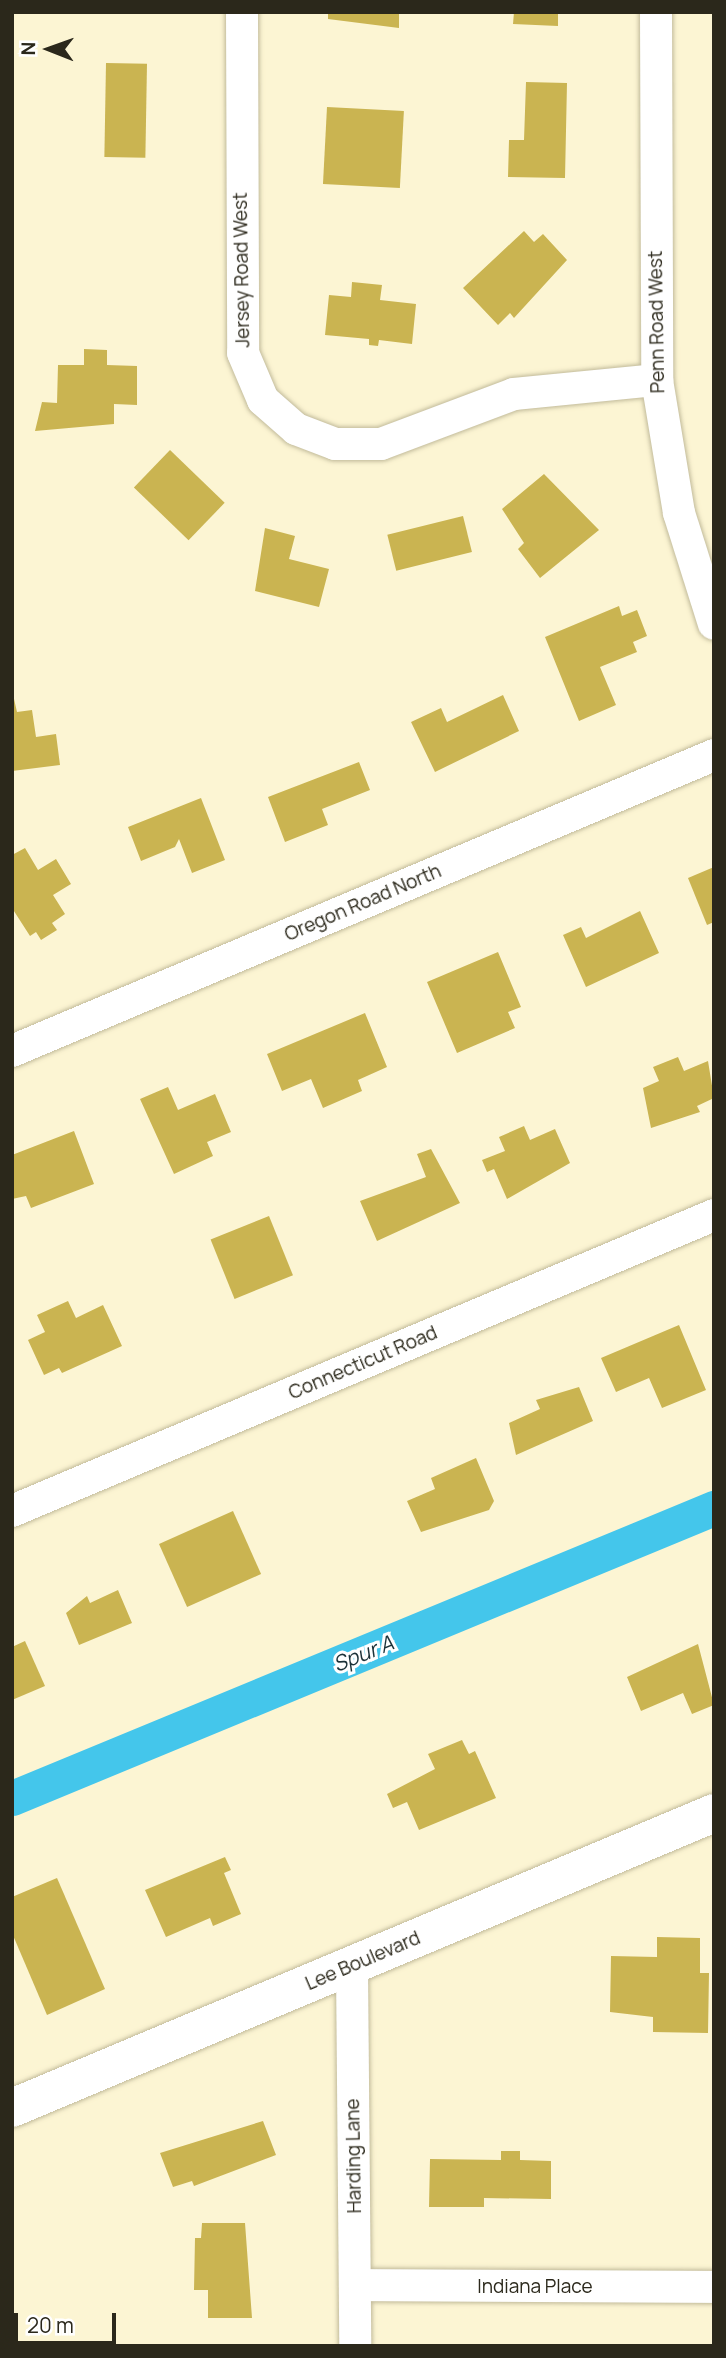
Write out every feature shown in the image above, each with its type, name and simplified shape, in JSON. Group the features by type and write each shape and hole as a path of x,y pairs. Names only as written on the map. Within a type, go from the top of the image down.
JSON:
{"main road":[{"name":"Lee Boulevard","path":"12,2108 714,1813"}],"street":[{"name":"Jersey Road West","path":"242,12 243,353 263,400 288,422 335,444 381,444 514,394 657,380"},
{"name":"Penn Road West","path":"656,12 657,380 679,513 714,624"},
{"name":"Oregon Road North","path":"12,1051 714,755"},
{"name":"Connecticut Road","path":"12,1511 714,1215"},
{"name":"Harding Lane","path":"352,1967 355,2346"},
{"name":"Indiana Place","path":"356,2285 714,2287"}],"building":[{"path":"328,12 399,12 399,28 328,19"},
{"path":"514,12 558,12 558,26 513,24"},
{"path":"106,63 147,64 145,158 104,157"},
{"path":"526,82 567,83 565,178 508,177 509,140 524,140"},
{"path":"327,107 404,111 400,188 323,184"},
{"path":"524,231 534,242 543,234 567,260 514,318 510,313 498,325 463,288"},
{"path":"352,282 382,285 380,300 416,304 412,344 379,340 378,346 369,345 369,339 325,335 329,295 351,297"},
{"path":"84,349 107,350 107,365 137,366 137,405 114,404 114,424 35,431 42,402 57,403 58,365 84,365"},
{"path":"170,450 225,503 189,540 134,487"},
{"path":"544,474 599,530 540,578 518,549 524,543 502,509"},
{"path":"463,516 472,552 396,571 387,535"},
{"path":"265,528 295,536 289,559 329,569 319,607 255,591"},
{"path":"619,606 622,616 637,610 647,636 633,642 637,652 600,667 616,705 579,721 545,637"},
{"path":"12,690 17,712 32,710 36,737 56,734 60,765 12,771"},
{"path":"503,695 519,731 435,772 411,722 441,708 447,722"},
{"path":"359,762 370,790 322,809 328,825 285,842 268,797"},
{"path":"201,798 225,860 192,873 179,839 175,847 141,861 128,827"},
{"path":"25,848 38,870 56,859 71,884 53,895 65,914 52,923 57,930 41,940 36,932 30,936 12,908 12,855"},
{"path":"714,867 714,922 707,925 688,878"},
{"path":"640,911 659,953 586,987 563,935 581,927 586,938"},
{"path":"498,952 521,1007 508,1012 515,1028 457,1053 427,982"},
{"path":"365,1013 387,1067 358,1080 362,1091 323,1108 311,1079 282,1091 267,1054"},
{"path":"678,1057 684,1071 708,1061 714,1098 697,1106 700,1112 651,1128 643,1088 659,1081 653,1067"},
{"path":"168,1087 178,1110 215,1094 231,1132 207,1142 213,1156 174,1174 140,1099"},
{"path":"524,1126 530,1140 555,1129 570,1163 507,1199 494,1169 487,1172 482,1160 505,1151 499,1137"},
{"path":"74,1131 94,1184 31,1208 26,1196 12,1199 12,1155"},
{"path":"431,1149 460,1203 377,1241 360,1201 426,1177 417,1154"},
{"path":"269,1216 293,1275 235,1299 211,1240"},
{"path":"68,1301 76,1318 103,1305 122,1346 62,1373 59,1368 44,1375 28,1340 45,1332 37,1315"},
{"path":"679,1325 706,1390 662,1408 649,1378 616,1392 601,1358"},
{"path":"579,1387 593,1421 516,1455 509,1423 540,1409 536,1400"},
{"path":"476,1458 494,1501 489,1510 421,1532 407,1501 435,1489 431,1478"},
{"path":"233,1511 261,1574 187,1607 159,1544"},
{"path":"118,1590 132,1623 79,1645 66,1613 87,1596 90,1603"},
{"path":"25,1641 45,1686 12,1700 12,1647"},
{"path":"698,1644 714,1705 692,1714 683,1693 641,1711 627,1677"},
{"path":"462,1740 469,1754 475,1751 496,1798 419,1830 407,1802 393,1808 387,1794 435,1769 428,1754"},
{"path":"225,1857 231,1870 224,1873 241,1914 213,1926 210,1918 166,1937 145,1890"},
{"path":"57,1878 105,1989 47,2015 12,1933 12,1897"},
{"path":"657,1937 700,1938 700,1973 709,1973 708,2033 653,2032 653,2017 610,2012 611,1956 657,1957"},
{"path":"263,2121 276,2155 194,2186 192,2181 173,2187 160,2153"},
{"path":"501,2151 520,2151 520,2160 551,2161 551,2199 484,2198 484,2207 429,2207 430,2159 501,2160"},
{"path":"202,2223 245,2223 252,2318 208,2318 208,2290 194,2290 195,2238 201,2238"}],"waterway":[{"name":"Spur A","path":"12,1798 714,1508"}]}
